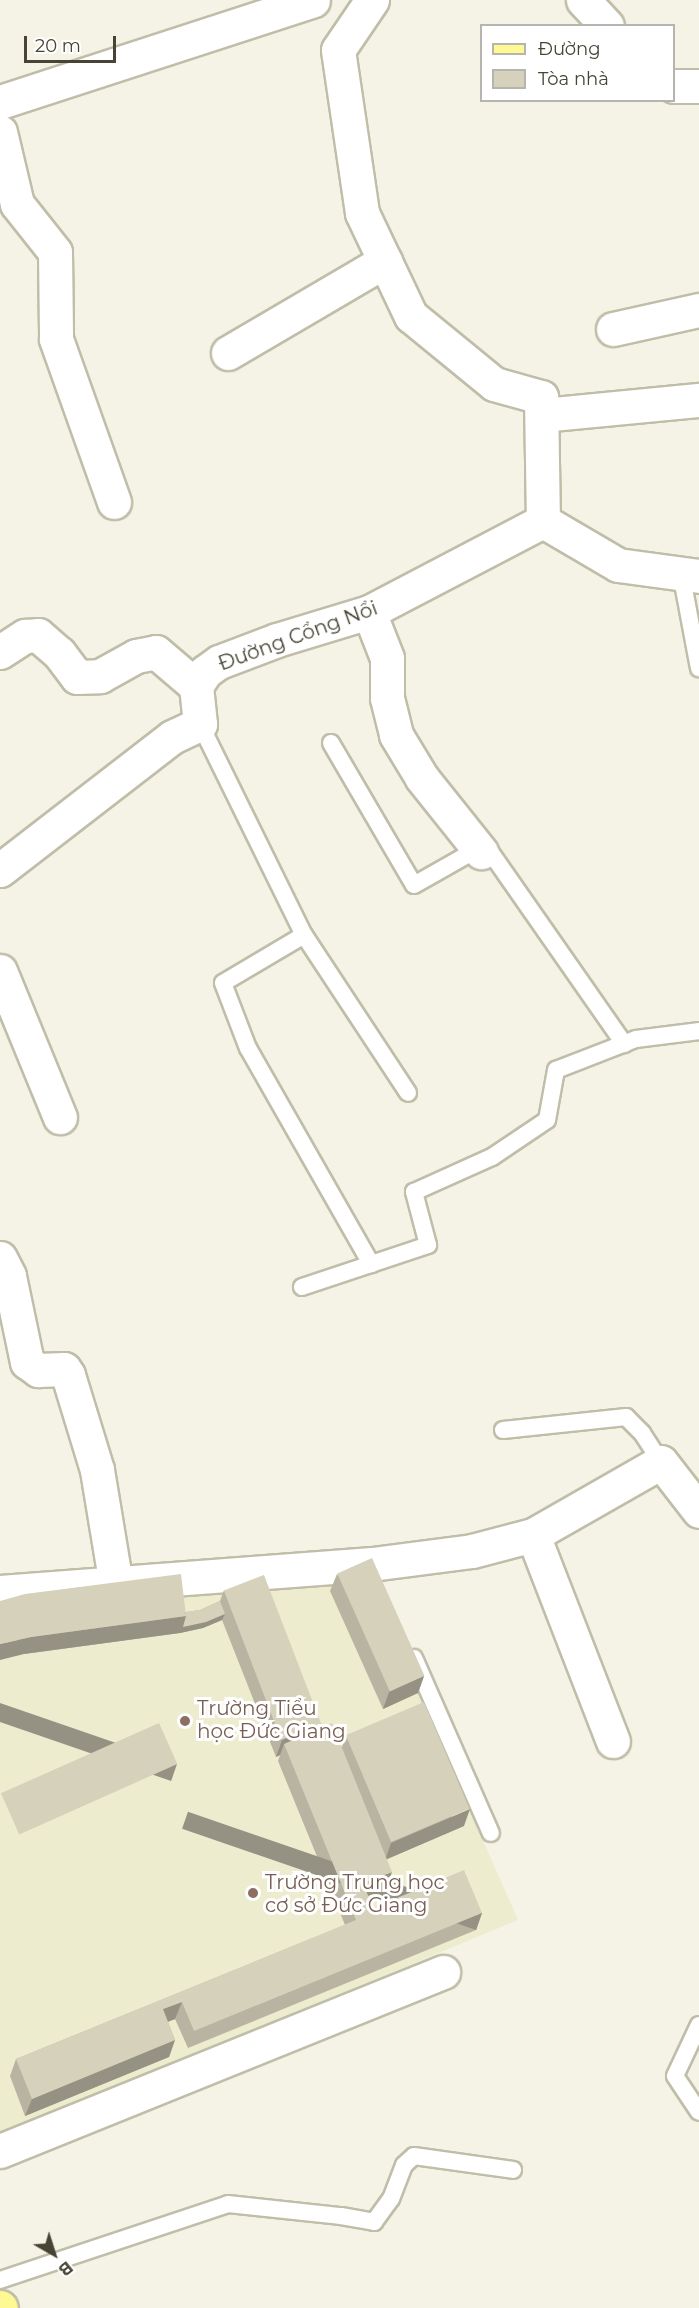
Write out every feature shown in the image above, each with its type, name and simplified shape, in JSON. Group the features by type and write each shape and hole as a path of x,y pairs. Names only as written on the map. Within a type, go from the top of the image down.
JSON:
{"street":[{"path":"0,102 236,11 313,0"},
{"path":"372,0 338,50 362,213 411,316 494,384 541,397 543,521 618,565 690,574"},
{"path":"583,0 605,24"},
{"path":"675,86 699,86"},
{"path":"0,132 17,204 55,252 56,339 114,502"},
{"path":"228,353 385,261"},
{"path":"613,329 699,310"},
{"path":"542,414 699,400"},
{"name":"Đường Cổng Nổi","path":"196,686 205,672 219,662 277,640 369,612 543,521"},
{"path":"369,612 387,658 387,698 396,735 422,778 481,852"},
{"path":"0,652 25,636 38,635 59,653 78,677 100,676 136,656 156,652 196,686 200,724 172,737 0,870"},
{"path":"0,971 60,1117"},
{"path":"0,1258 9,1276 27,1362 38,1370 64,1369 68,1376 98,1470 116,1585"},
{"path":"0,1592 377,1574 533,1535 661,1462 699,1511"},
{"path":"533,1535 613,1741"},
{"path":"0,2151 443,1972"}],"lane":[{"path":"690,574 699,668"},
{"path":"200,724 304,934 408,1093"},
{"path":"331,743 414,885 474,851 491,853 624,1044"},
{"path":"304,934 223,983 248,1048 371,1264"},
{"path":"302,1287 428,1245 414,1192 492,1157 547,1120 556,1070 636,1039 699,1031"},
{"path":"503,1430 626,1417 642,1433 661,1462"},
{"path":"409,1647 491,1833"},
{"path":"699,2025 675,2076 699,2112"},
{"path":"0,2280 228,2204 341,2216 374,2222 391,2199 404,2165 414,2156 513,2170"}],"shaded area":[{"name":"Trường Trung học cơ sở Đức Giang","path":"366,1575 518,1920 0,2136 0,1599"}],"building":[{"path":"372,1558 424,1676 390,1691 337,1573"},
{"path":"181,1574 186,1616 31,1637 0,1644 0,1601 25,1594"},
{"path":"264,1575 321,1724 281,1740 224,1590"},
{"path":"220,1601 225,1614 206,1622 183,1627 186,1612 200,1610"},
{"path":"424,1702 469,1809 391,1842 346,1735"},
{"path":"159,1723 177,1764 19,1834 1,1793"},
{"path":"332,1723 392,1872 363,1883 373,1908 464,1870 482,1913 194,2031 182,2002 163,2009 175,2040 32,2099 16,2059 356,1920 284,1744"}],"place":[{"name":"Trường Tiểu học Đức Giang","path":"185,1721"},
{"name":"Trường Trung học cơ sở Đức Giang","path":"253,1893"}]}
